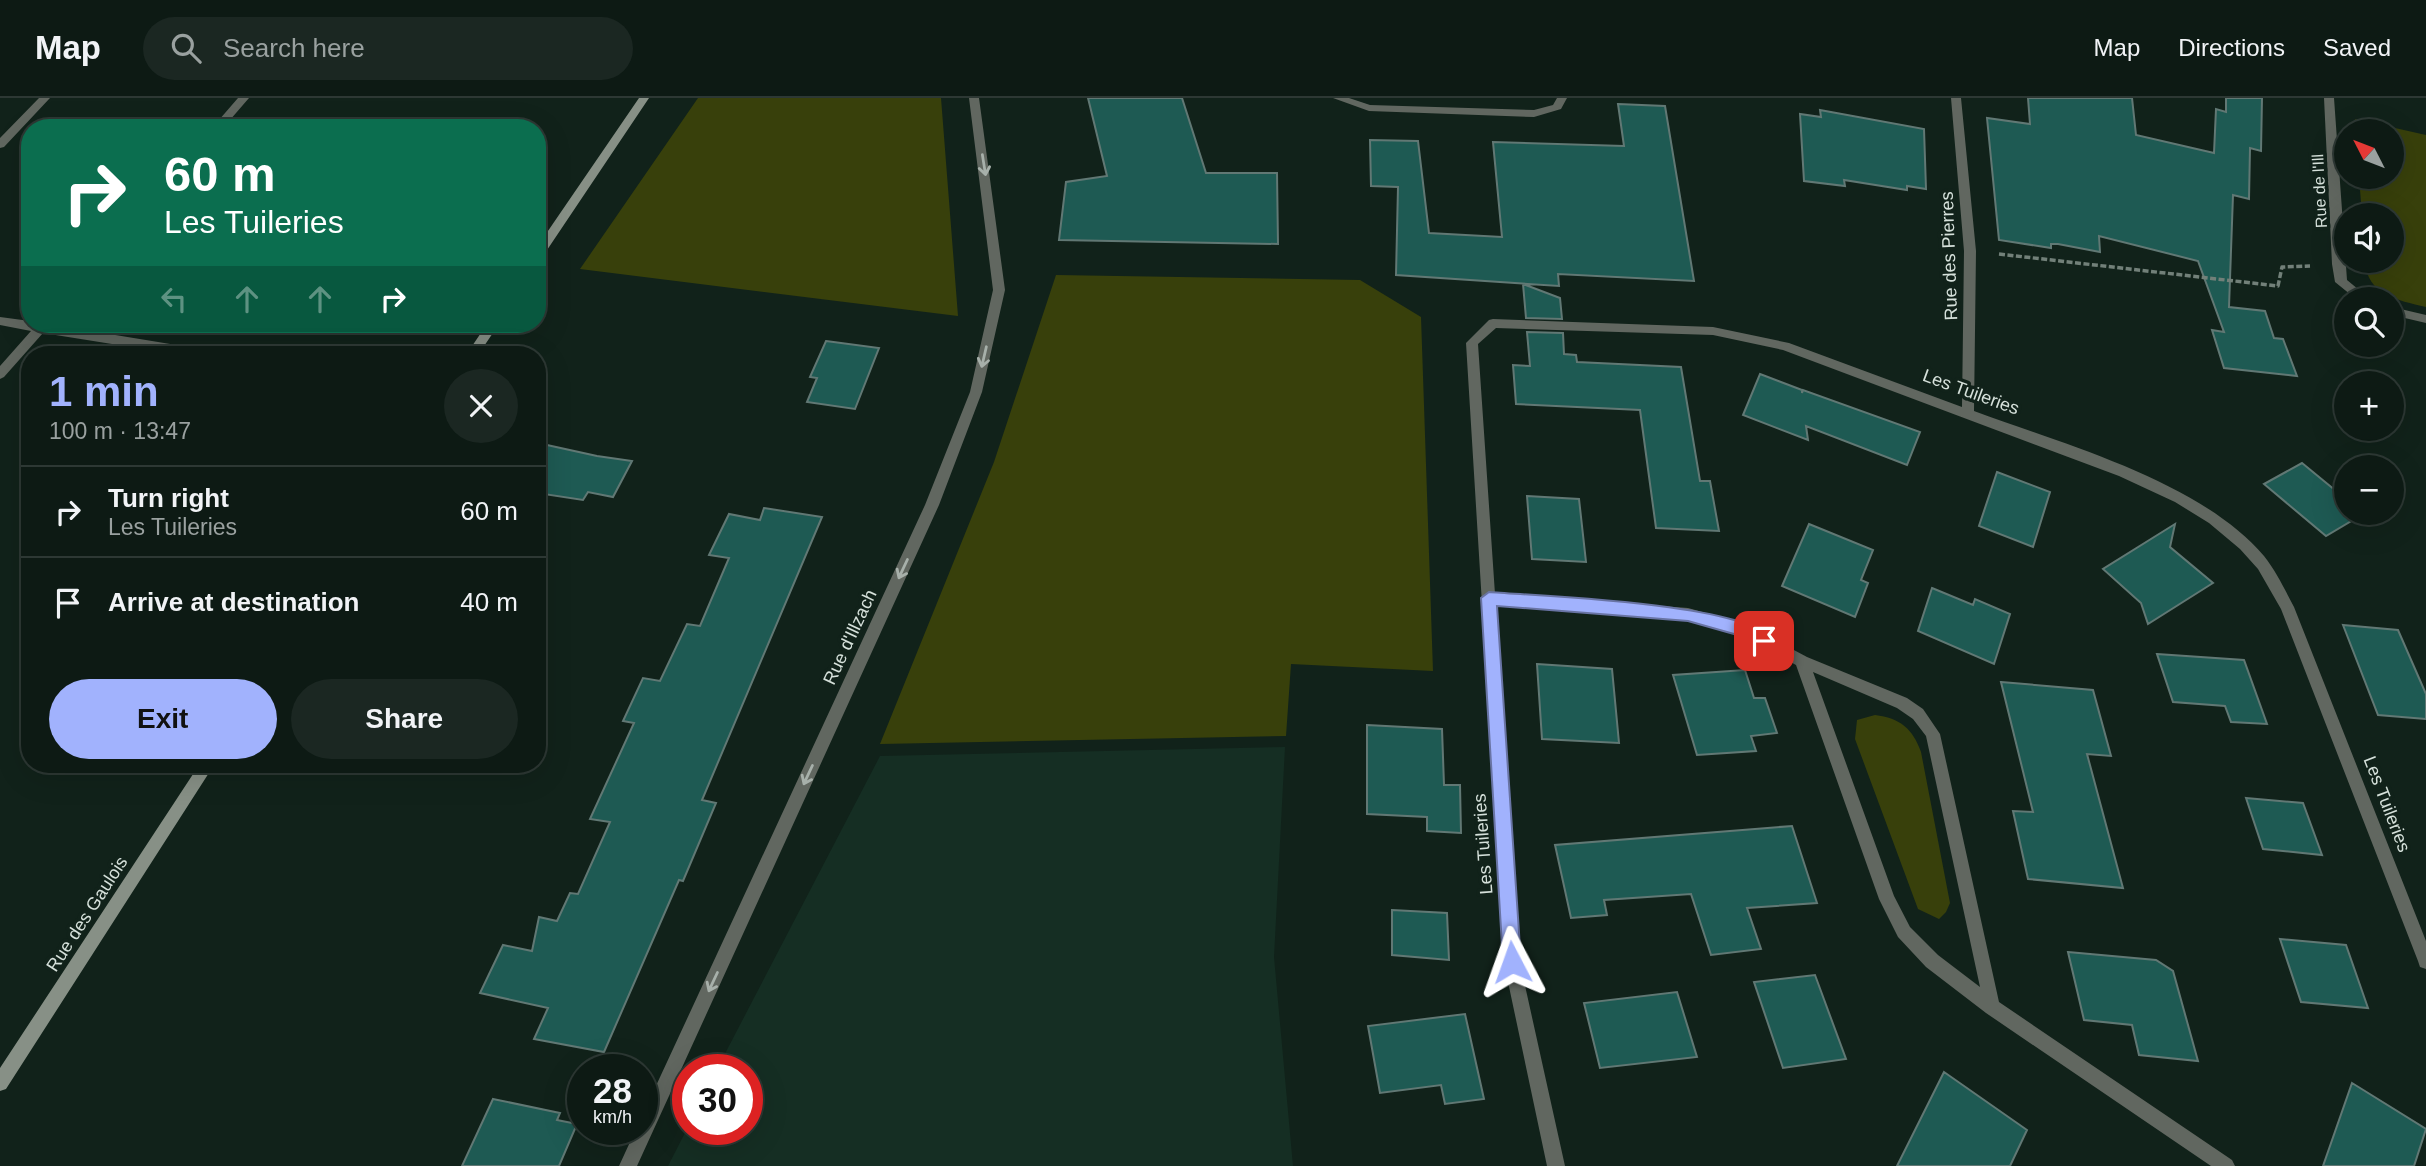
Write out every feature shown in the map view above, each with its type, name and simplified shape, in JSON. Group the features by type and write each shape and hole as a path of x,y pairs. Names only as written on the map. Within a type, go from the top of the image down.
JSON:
{"main road":[{"path":"546,243 644,98"},
{"name":"Rue des Gaulois","path":"0,1083 201,773"}],"street":[{"path":"25,119 46,98"},
{"path":"225,119 244,98"},
{"name":"Rue d'Illzach","path":"628,1166 932,505 976,392 999,290 974,98"},
{"path":"1338,98 1369,108 1534,114 1557,107 1562,98"},
{"name":"Rue des Pierres","path":"1956,98 1970,251 1968,413"},
{"name":"Rue de l'Ill","path":"2329,98 2335,203"},
{"path":"0,144 21,123"},
{"path":"2404,314 2426,319"},
{"path":"0,321 21,324"},
{"name":"Les Tuileries","path":"1556,1166 1512,962 1472,344 1493,323 1713,331 1785,346 1968,413 2176,495 2218,520 2260,561 2287,607 2426,961"},
{"path":"82,333 156,346"},
{"path":"0,374 21,350"},
{"path":"1489,598 1688,614 1745,630 1802,662 1902,703 1918,714 1933,734 1992,1007"},
{"path":"1802,662 1887,899 1904,932 1932,961 1992,1007 2226,1166"}],"path":[{"path":"1970,251 2278,286 2282,267 2334,264"}],"shaded area":[{"path":"1285,747 1274,957 1293,1166 668,1166 679,1145 763,1145 763,1054 725,1054 880,756"}],"green space":[{"path":"698,98 941,98 958,316 580,269"},
{"path":"2404,130 2426,135 2426,307 2404,302 2404,287 2376,287 2367,273 2404,273 2404,203 2361,203 2360,189 2404,189"},
{"path":"1056,275 1360,280 1421,317 1433,671 1291,664 1286,736 880,744 994,462"},
{"path":"1875,715 1892,719 1904,726 1914,737 1921,752 1950,903 1939,919 1918,909 1855,739 1857,720"}],"building":[{"path":"1088,98 1182,98 1206,173 1277,173 1278,244 1059,240 1066,182 1107,176"},
{"path":"2028,98 2132,98 2136,135 2214,153 2216,109 2226,112 2226,98 2262,98 2261,151 2250,148 2249,199 2233,195 2229,307 2265,311 2274,338 2283,339 2297,376 2224,368 2212,330 2224,332 2198,261 2099,236 2100,252 2058,244 2051,244 2051,248 1999,240 1987,118 2030,124"},
{"path":"1618,104 1665,106 1694,281 1558,274 1559,286 1396,275 1398,187 1371,186 1370,140 1418,141 1429,233 1502,237 1493,142 1624,146"},
{"path":"1820,110 1924,129 1926,189 1907,186 1907,190 1844,180 1845,186 1804,181 1800,114 1821,117"},
{"path":"1523,284 1560,298 1562,319 1526,318"},
{"path":"1527,332 1563,333 1564,354 1576,355 1577,362 1681,367 1700,481 1710,481 1719,531 1656,528 1640,410 1516,404 1513,365 1530,366"},
{"path":"826,341 879,348 855,409 807,402 817,378 810,377"},
{"path":"1760,374 1802,390 1802,393 1803,390 1920,432 1907,465 1806,426 1808,440 1743,415"},
{"path":"546,447 632,461 613,497 588,492 583,500 546,494"},
{"path":"2302,463 2334,489 2334,525 2344,525 2326,536 2264,484"},
{"path":"1997,472 2050,492 2033,547 1979,526"},
{"path":"1527,496 1579,499 1586,562 1532,559"},
{"path":"764,508 822,517 702,800 716,803 683,881 679,880 604,1052 534,1039 548,1008 480,993 503,945 532,951 539,917 557,921 570,893 578,894 610,822 590,819 634,723 623,721 643,678 660,681 687,624 700,626 729,558 709,555 729,514 760,520"},
{"path":"1809,524 1873,550 1861,580 1868,583 1855,617 1782,586"},
{"path":"2175,524 2170,547 2213,583 2148,624 2141,603 2103,569"},
{"path":"1932,588 1973,605 1975,599 2010,614 1994,664 1918,631"},
{"path":"2343,625 2398,630 2426,694 2426,719 2378,715"},
{"path":"2157,654 2244,660 2267,724 2231,722 2225,706 2173,702"},
{"path":"1537,664 1612,669 1619,743 1542,739"},
{"path":"1745,670 1754,698 1765,698 1777,733 1751,736 1756,751 1697,755 1673,675"},
{"path":"2001,682 2093,690 2111,756 2087,754 2123,888 2028,879 2013,811 2033,812"},
{"path":"1367,725 1442,729 1444,785 1460,785 1461,833 1427,831 1427,817 1367,814"},
{"path":"2246,798 2303,803 2322,855 2263,849"},
{"path":"1792,826 1817,903 1747,908 1761,949 1711,955 1691,894 1604,900 1607,915 1571,918 1555,845"},
{"path":"1392,910 1447,913 1449,960 1392,955"},
{"path":"2280,939 2346,945 2368,1008 2301,1002"},
{"path":"2068,952 2156,960 2173,971 2198,1061 2139,1055 2132,1025 2084,1020"},
{"path":"1815,975 1846,1059 1783,1068 1754,982"},
{"path":"1677,992 1697,1057 1600,1068 1584,1003"},
{"path":"1465,1014 1484,1099 1445,1104 1441,1085 1380,1093 1368,1026"},
{"path":"1944,1072 2027,1130 2010,1166 1897,1166"},
{"path":"2352,1083 2426,1129 2414,1166 2323,1166"},
{"path":"493,1099 560,1113 557,1120 567,1122 568,1145 559,1166 462,1166"}],"route":[{"path":"1512,962 1489,598 1688,614 1745,630 1764,641"}]}
